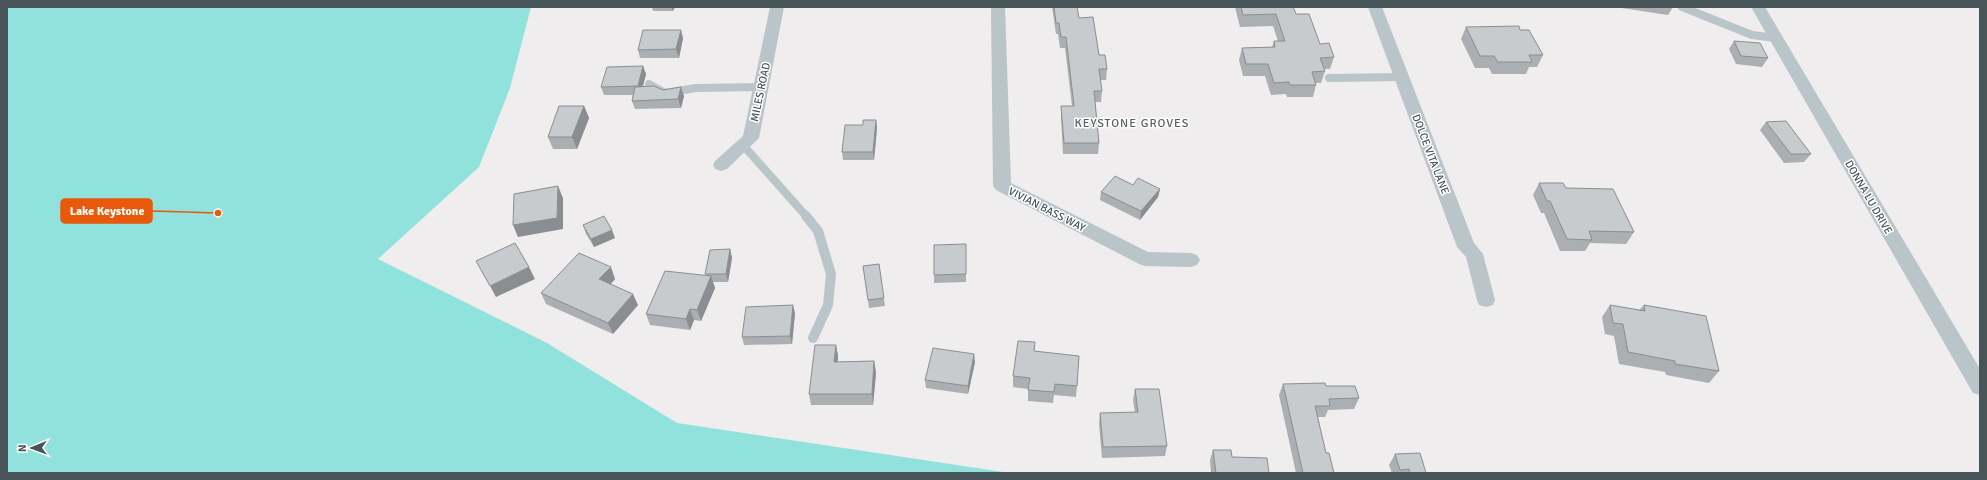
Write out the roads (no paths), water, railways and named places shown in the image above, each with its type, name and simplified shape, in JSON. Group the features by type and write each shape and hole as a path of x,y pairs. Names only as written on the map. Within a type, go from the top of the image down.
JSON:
{"street":[{"name":"MILES ROAD","path":"721,165 751,138 778,7"},
{"name":"VIVIAN BASS WAY","path":"998,7 1002,186 1145,259 1191,260"},
{"name":"DOLCE VITA LANE","path":"1375,7 1466,247 1474,254 1486,300"},
{"name":"DONNA LU DRIVE","path":"1758,7 1980,387"}],"lane":[{"path":"1682,7 1752,35 1776,38"},
{"path":"1329,78 1402,77"},
{"path":"649,84 665,93 696,88 761,87"},
{"path":"743,145 754,160 795,203 818,231 831,274 828,305 813,338"}],"water":[{"path":"7,7 531,7 510,88 479,167 378,259 547,343 677,423 1010,473 7,473"}],"place":[{"name":"Lake Keystone","path":"218,213"}],"district":[{"name":"KEYSTONE GROVES","path":"1132,123"}]}
